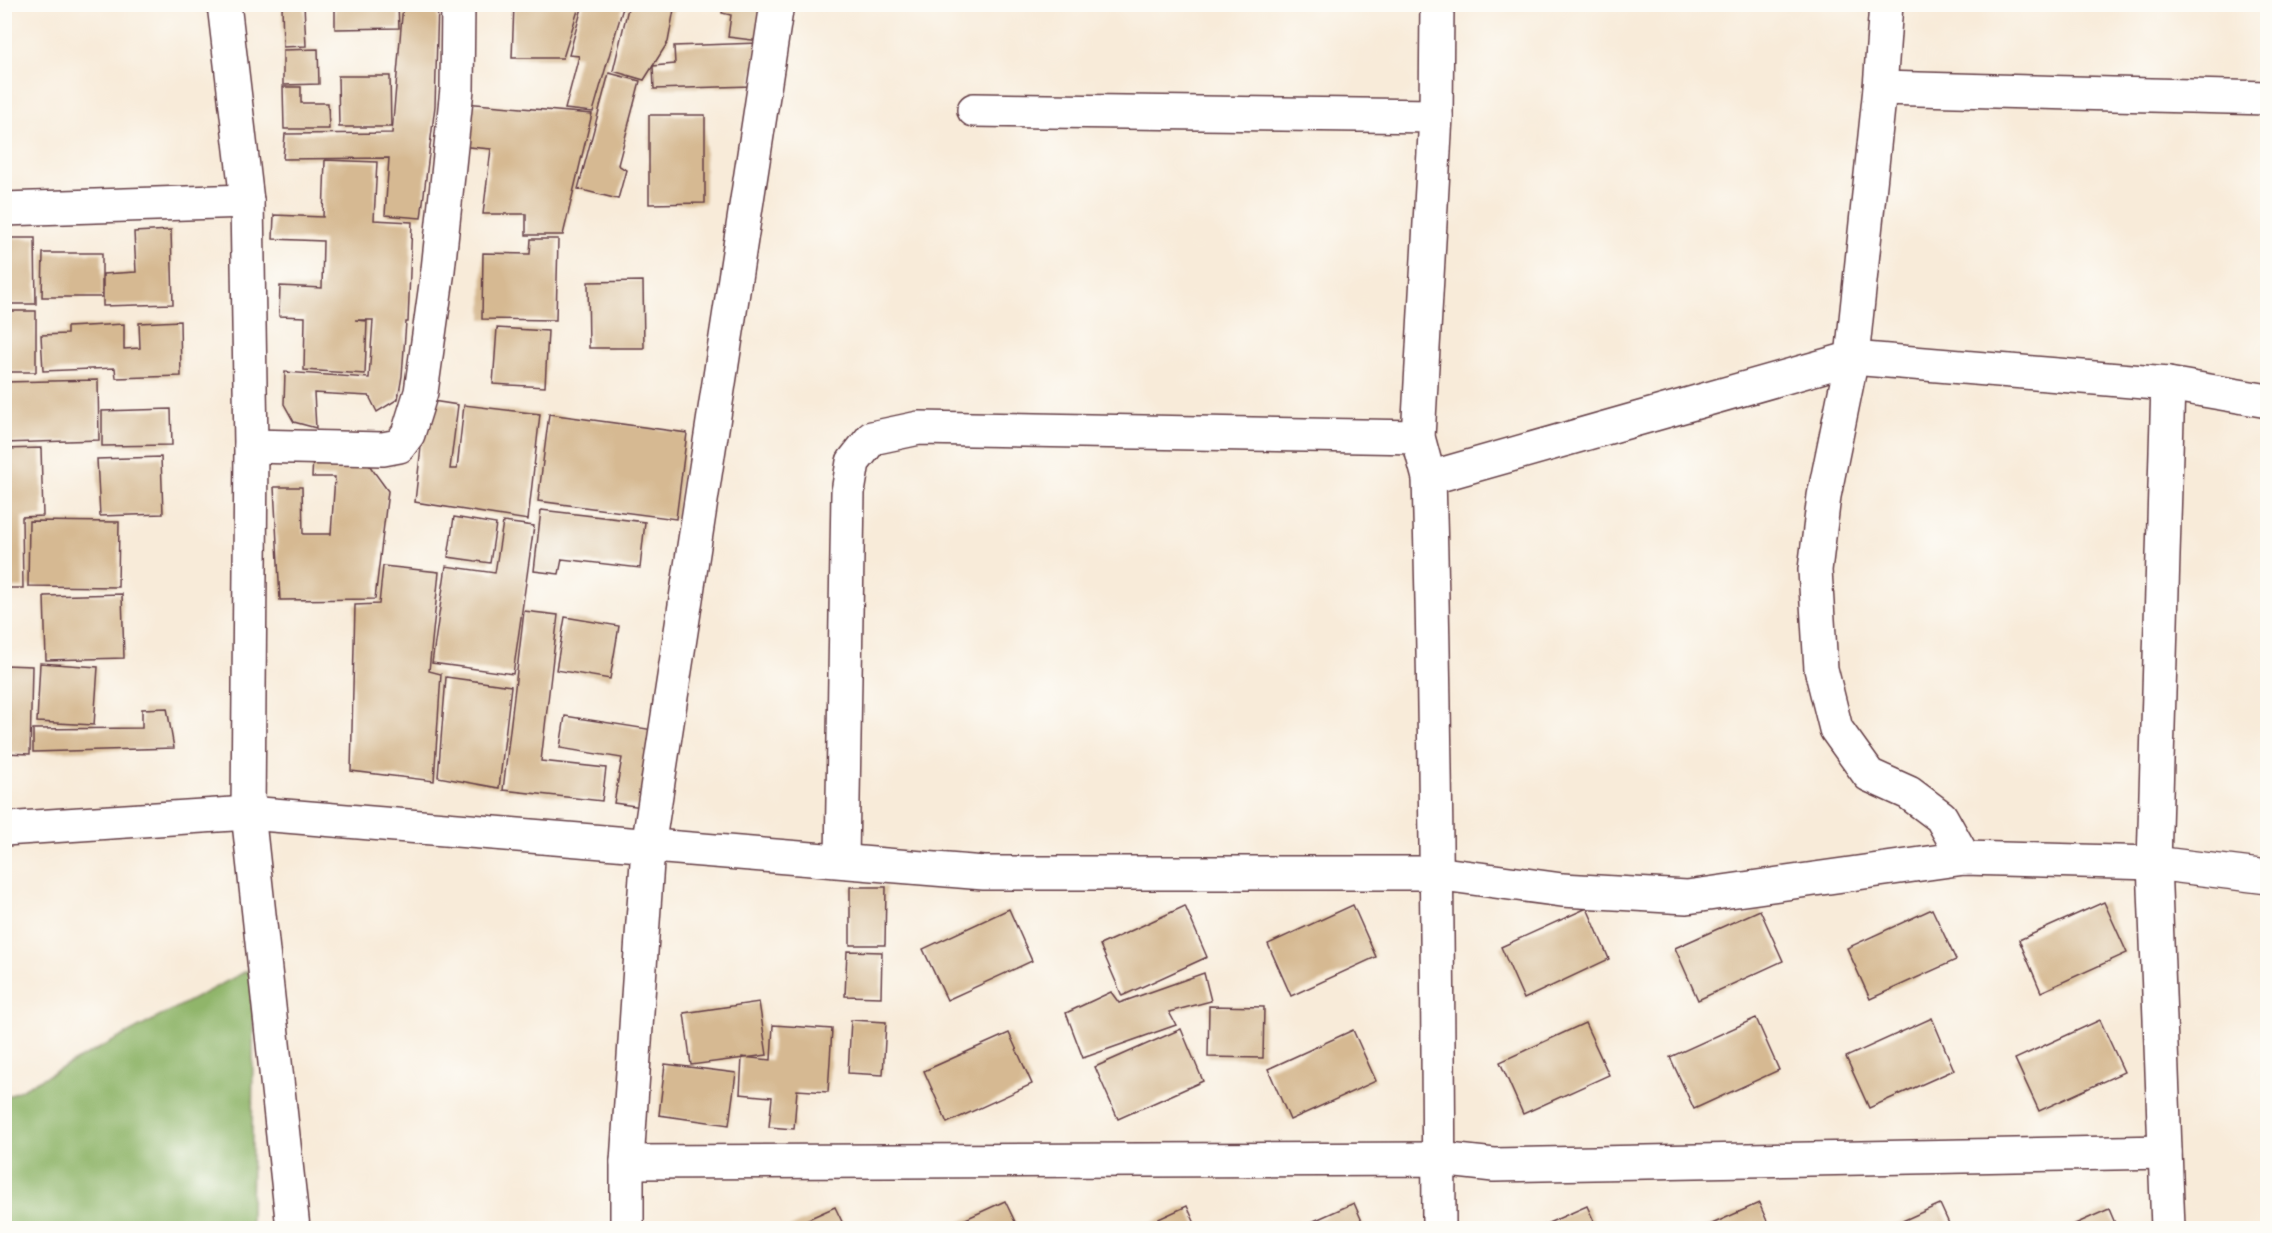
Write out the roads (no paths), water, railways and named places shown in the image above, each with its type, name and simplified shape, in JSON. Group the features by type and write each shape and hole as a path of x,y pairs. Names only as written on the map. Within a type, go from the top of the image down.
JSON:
{"street":[{"path":"224,4 247,201 251,446 248,813 293,1228"},
{"path":"251,446 383,449 399,446 408,434 421,392 438,270 457,89 458,4"},
{"path":"627,1228 627,1162 648,847 777,4"},
{"path":"1437,4 1436,116 1418,437 1429,478 1436,737 1435,873 1439,1228"},
{"path":"1886,4 1880,88 1852,358 1824,496 1815,570 1821,669 1836,729 1869,776 1909,793 1941,817 1964,858"},
{"path":"1880,88 2268,98"},
{"path":"974,110 1436,116"},
{"path":"4,209 247,201"},
{"path":"1429,478 1852,358 2168,384 2268,401"},
{"path":"2168,384 2154,862 2168,1228"},
{"path":"842,860 848,492 853,462 872,438 919,428 1418,437"},
{"path":"4,829 248,813 984,873 1435,873 1562,890 1687,897 1964,858 2154,862 2268,877"},
{"path":"627,1162 1439,1159 1494,1165 2165,1152"}]}
